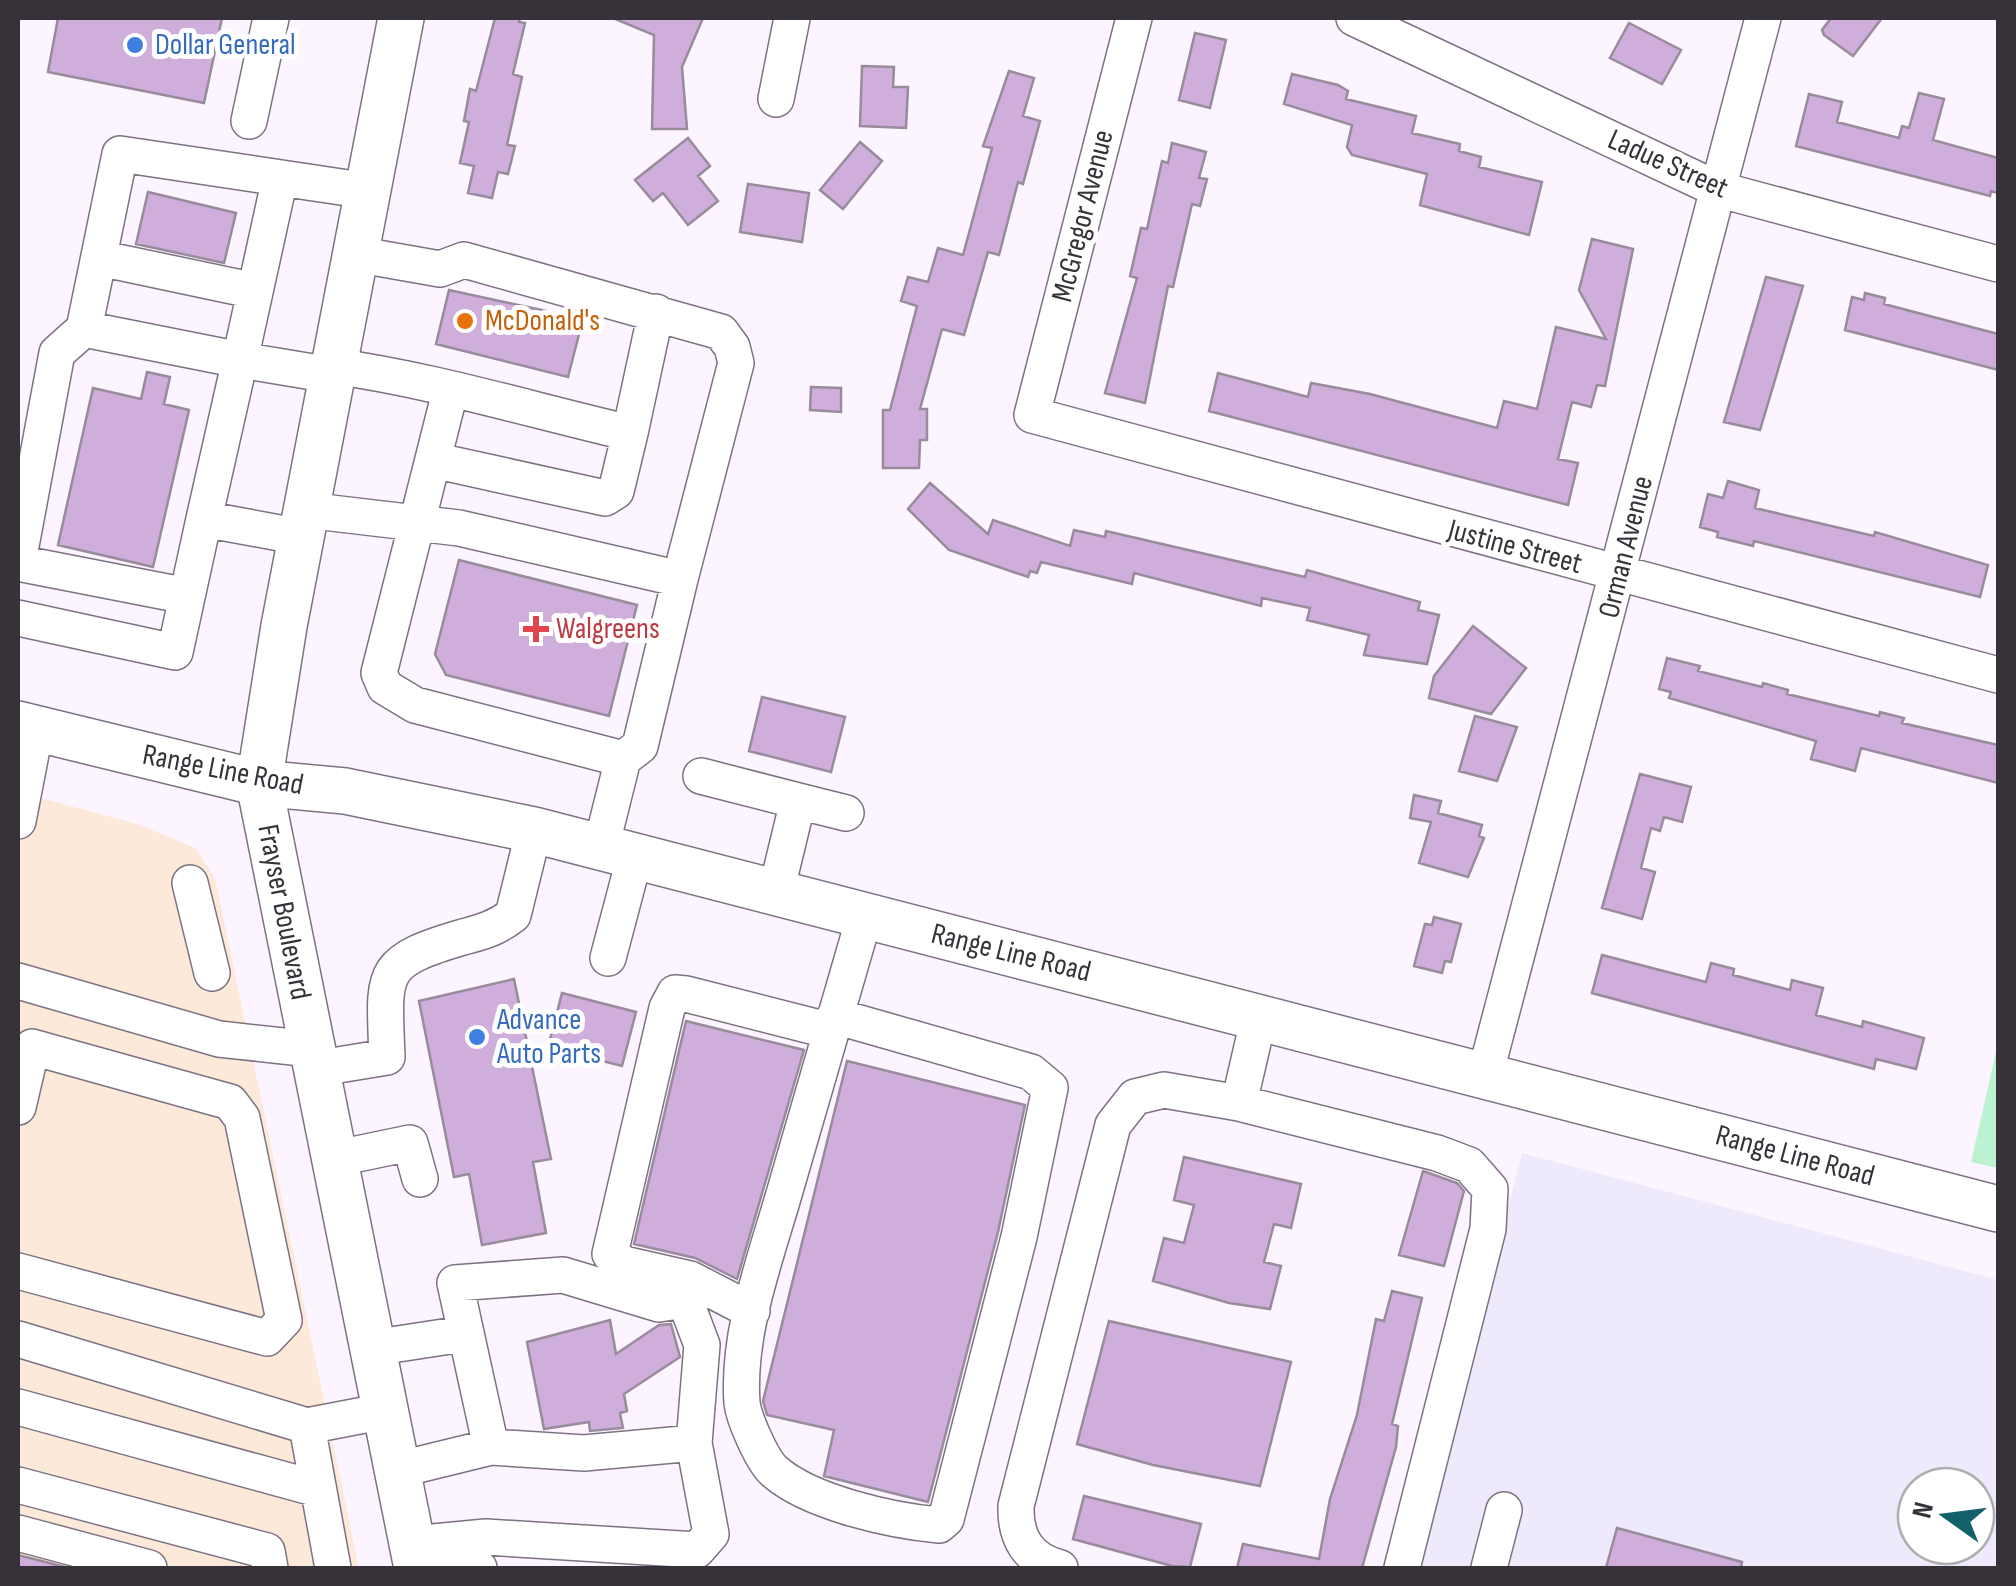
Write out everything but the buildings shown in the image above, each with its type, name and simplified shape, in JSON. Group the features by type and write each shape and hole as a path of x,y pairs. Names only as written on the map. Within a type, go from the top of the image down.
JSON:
{"main road":[{"name":"Frayser Boulevard","path":"401,18 332,370 259,783 396,1470 424,1560"},
{"name":"Range Line Road","path":"27,726 259,783 345,791 534,830 1998,1209"}],"street":[{"path":"249,121 271,18"},
{"path":"776,99 792,18"},
{"name":"McGregor Avenue","path":"1032,415 1134,18"},
{"name":"Ladue Street","path":"1354,18 1717,190 1998,264"},
{"name":"Orman Avenue","path":"1484,1075 1620,575 1763,18"},
{"path":"188,596 18,562 58,353 84,329 120,154 368,191"},
{"path":"18,618 176,652 280,178"},
{"path":"355,254 440,268 464,260 721,332 732,347 736,363 640,746 622,759"},
{"path":"99,258 256,291"},
{"path":"433,460 605,498 616,491 656,312"},
{"path":"84,329 240,360 399,376 450,392 630,432"},
{"path":"450,392 379,673 385,687 415,706 622,759"},
{"name":"Justine Street","path":"1032,415 1998,675"},
{"path":"204,520 460,528 680,579"},
{"path":"18,821 27,726"},
{"path":"608,958 622,759"},
{"path":"701,776 846,813"},
{"path":"776,892 798,801"},
{"path":"18,981 219,1039 313,1059 386,1056 386,988 394,966 414,952 499,926 512,914 534,830"},
{"path":"190,883 212,973"},
{"path":"752,1311 690,1279 624,1264 610,1254 666,1008 675,993 833,1024 1031,1072 1050,1088 1018,1237 946,1519 940,1525 904,1522 813,1493 772,1470 742,1408 742,1370 752,1311 833,1024 864,915"},
{"path":"1239,1104 1260,1017"},
{"path":"18,1107 25,1045 230,1102 242,1118 284,1320 267,1338 18,1270"},
{"path":"1060,1568 1039,1563 1024,1545 1016,1526 1016,1506 1113,1125 1135,1097 1164,1090 1239,1104 1437,1154 1469,1165 1490,1189 1488,1229 1402,1568"},
{"path":"332,1160 410,1142 420,1179"},
{"path":"424,1560 486,1537 618,1557 697,1550 711,1534 694,1442 702,1345 685,1300 659,1304 563,1274 455,1283 463,1334 491,1446"},
{"path":"372,1348 463,1334"},
{"path":"18,1339 306,1426 385,1411"},
{"path":"18,1407 318,1488"},
{"path":"306,1426 333,1568"},
{"path":"396,1470 491,1446 584,1453 694,1442"},
{"path":"18,1486 267,1551 270,1568"},
{"path":"1490,1568 1504,1510"},
{"path":"18,1533 149,1568"},
{"path":"424,1560 479,1568"}],"shaded area":[{"path":"18,792 137,824 195,848 215,878 359,1568 18,1568"},
{"path":"1522,1153 1998,1280 1998,1568 1417,1568"}],"green space":[{"path":"1998,1043 1998,1168 1971,1162"}],"place":[{"name":"Dollar General","path":"135,45"},
{"name":"McDonald's","path":"465,321"},
{"name":"Walgreens","path":"536,629"},
{"name":"Advance Auto Parts","path":"477,1037"}]}
